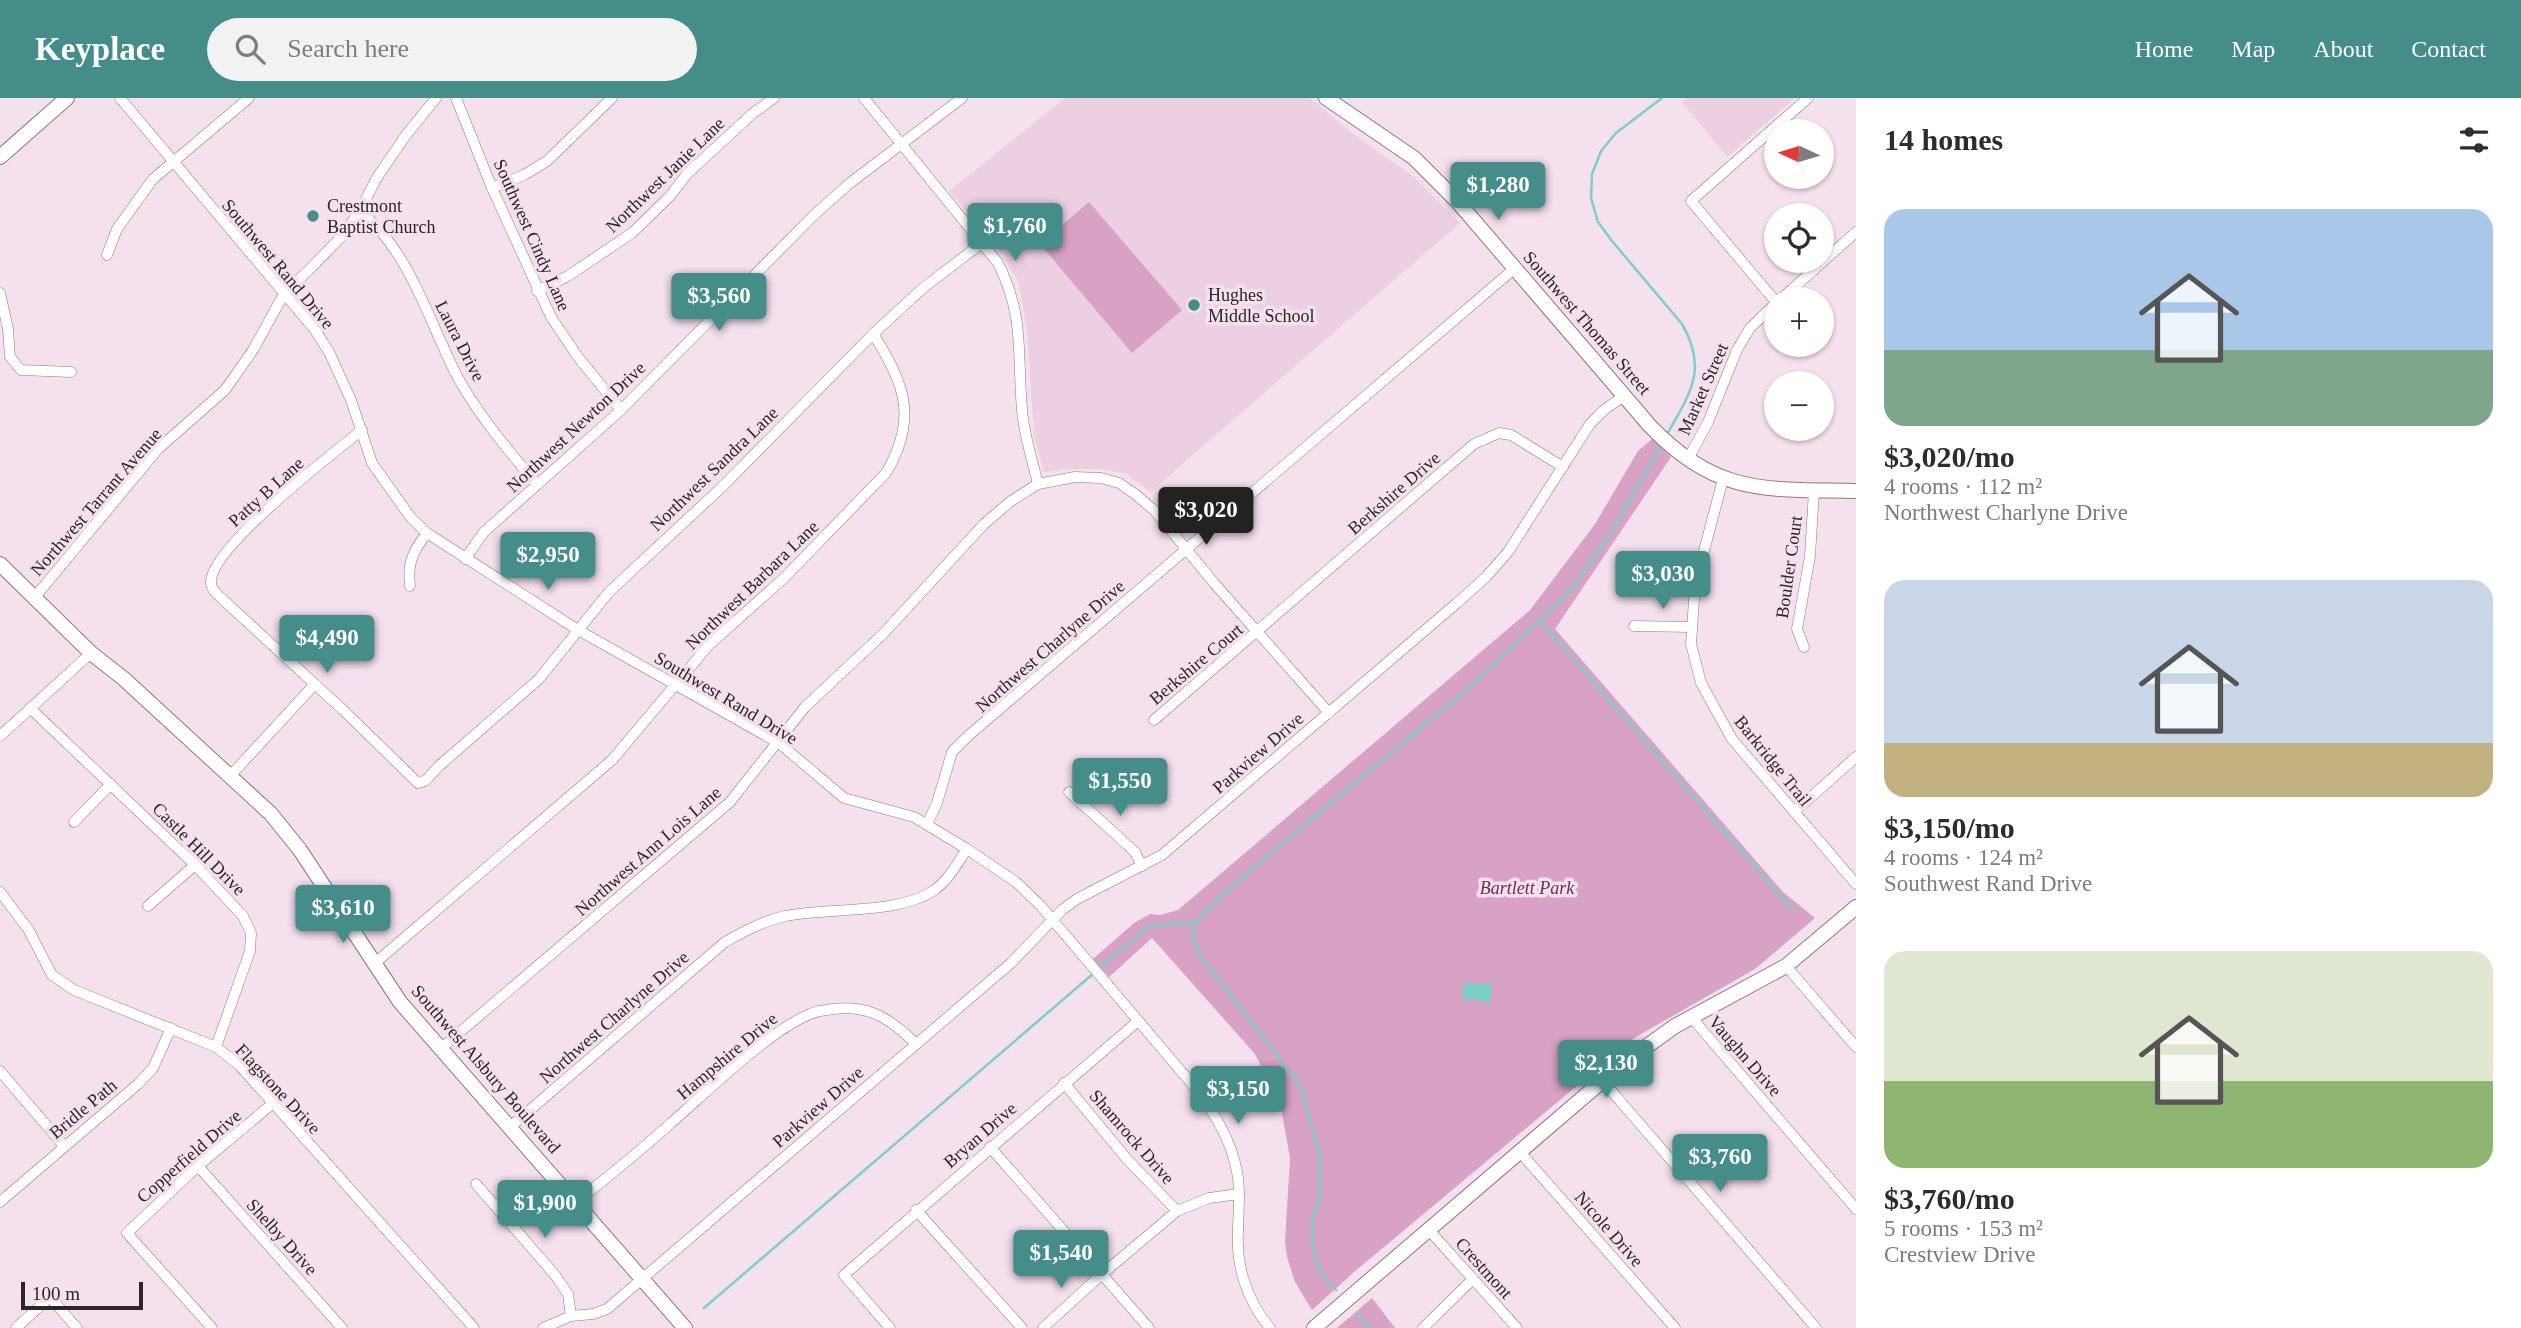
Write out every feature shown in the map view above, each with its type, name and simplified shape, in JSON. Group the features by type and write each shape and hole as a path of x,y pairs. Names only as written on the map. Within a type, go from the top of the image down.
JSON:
{"street":[{"path":"0,157 67,98"},
{"name":"Southwest Rand Drive","path":"120,98 285,292 329,352 351,400 373,463 411,518 427,533 578,630 779,743 844,799 901,813 927,824 1027,891 1197,1090 1219,1121 1232,1148 1240,1194 1239,1262 1248,1293 1270,1328"},
{"path":"107,255 117,229 153,179 250,98"},
{"name":"Northwest Tarrant Avenue","path":"35,597 158,449 225,390 253,350 285,292 327,252 360,211 376,179 436,98"},
{"name":"Southwest Cindy Lane","path":"456,98 492,188 551,317 578,357 621,410"},
{"path":"492,188 524,175 547,161 612,98"},
{"name":"Northwest Janie Lane","path":"537,290 568,276 632,233 670,196 687,174 752,114 774,98"},
{"path":"864,98 998,263 1013,297 1018,320 1024,428 1038,484 1075,477 1101,478 1119,483 1155,511 1214,583 1329,713"},
{"name":"Northwest Newton Drive","path":"465,559 484,532 621,410 815,214 900,143 962,98"},
{"name":"Southwest Thomas Street","path":"1326,98 1414,158 1457,201 1674,449 1701,468 1723,479 1760,487 1856,491"},
{"path":"1764,288 1691,201 1808,98"},
{"name":"Laura Drive","path":"360,211 372,221 403,261 458,378 537,485"},
{"path":"1794,287 1856,232"},
{"name":"Northwest Sandra Lane","path":"315,684 418,783 425,781 539,679 609,592 722,487 873,334 923,288 982,243"},
{"name":"Northwest Charlyne Drive","path":"927,824 937,803 952,752 1514,268"},
{"path":"0,293 8,329 10,356 20,370 71,372"},
{"name":"Market Street","path":"1688,459 1707,422 1737,350 1750,328 1764,315"},
{"name":"Northwest Barbara Lane","path":"375,963 612,760 708,646 784,578 858,505 886,473 898,452 905,430 906,409 899,379 873,334"},
{"name":"Parkview Drive","path":"543,1328 571,1316 593,1314 607,1309 1011,963 1052,920 1077,899 1163,855 1486,578 1508,552 1590,424 1625,395"},
{"name":"Patty B Lane","path":"315,684 213,589 211,581 217,563 234,542 303,477 362,430"},
{"name":"Berkshire Drive","path":"1259,631 1474,444 1499,433 1511,435 1563,467"},
{"name":"Barkridge Trail","path":"1723,479 1695,585 1691,644 1701,683 1732,739 1856,884"},
{"name":"Northwest Ann Lois Lane","path":"440,1049 730,802 805,707 883,634 984,524 1011,501 1038,484"},
{"name":"Boulder Court","path":"1804,647 1797,629 1810,556 1814,490"},
{"path":"410,586 408,573 411,555 427,533"},
{"name":"Southwest Alsbury Boulevard","path":"0,564 91,653 124,679 271,814 300,850 400,1002 685,1328"},
{"path":"1634,626 1691,626"},
{"name":"Berkshire Court","path":"1154,720 1259,631"},
{"path":"0,736 91,653"},
{"path":"230,775 315,684"},
{"name":"Castle Hill Drive","path":"31,709 195,864 243,916 251,933 250,951 216,1047"},
{"path":"1794,812 1856,757"},
{"path":"74,822 111,784"},
{"path":"1069,792 1135,852 1142,866"},
{"name":"Northwest Charlyne Drive","path":"509,1128 726,942 766,921 787,916 876,907 918,898 934,891 946,880 967,849"},
{"path":"148,906 195,864"},
{"name":"Flagstone Drive","path":"0,892 28,929 52,975 75,990 216,1047 240,1066 474,1328"},
{"path":"1314,1328 1602,1080 1675,1026 1786,966 1856,907"},
{"path":"1786,966 1856,1047"},
{"name":"Hampshire Drive","path":"576,1202 633,1157 738,1066 801,1017 840,1008 872,1010 895,1023 916,1044"},
{"name":"Vaughn Drive","path":"1692,1018 1856,1209"},
{"name":"Bryan Drive","path":"890,1328 844,1275 916,1210 1138,1021"},
{"name":"Bridle Path","path":"0,1202 138,1084 153,1068 171,1028"},
{"path":"0,1071 64,1146"},
{"path":"1602,1080 1816,1328"},
{"name":"Shamrock Drive","path":"1064,1083 1126,1158 1177,1211"},
{"name":"Copperfield Drive","path":"212,1328 127,1233 198,1166 272,1104"},
{"path":"990,1147 1149,1328"},
{"name":"Nicole Drive","path":"1519,1151 1675,1328"},
{"name":"Shelby Drive","path":"198,1166 342,1328"},
{"path":"475,1184 555,1275 568,1294 571,1316"},
{"path":"1042,1328 1177,1211 1209,1198 1240,1194"},
{"path":"916,1210 1022,1328"},
{"name":"Crestmont","path":"1428,1229 1517,1328"},
{"path":"1423,1328 1473,1279"},
{"path":"16,1328 50,1297 77,1328"}],"shaded area":[{"name":"Hughes Middle School","path":"1065,98 1310,98 1352,133 1413,176 1460,223 1150,492 1127,474 1102,469 1044,472 1034,435 1027,328 1018,281 999,250 949,191"},
{"path":"1687,98 1795,98 1771,119 1764,119 1764,125 1727,157 1682,102"},
{"path":"1491,982 1490,1003 1462,999 1463,983"}],"green space":[{"path":"1089,202 1182,310 1132,353 1040,244"},
{"name":"Bartlett Park","path":"1652,439 1671,457 1555,629 1783,892 1815,918 1755,969 1634,1038 1312,1310 1295,1282 1287,1257 1285,1241 1290,1158 1280,1102 1255,1054 1152,938 1109,977 1093,959 1134,923 1150,914 1160,915 1178,910 1530,610 1595,524 1638,451"},
{"path":"1372,1298 1395,1328 1337,1328"}],"waterway":[{"path":"1662,98 1616,133 1601,151 1592,174 1591,198 1598,222 1682,324 1690,340 1694,355 1693,382 1666,436"},
{"path":"1336,1290 1320,1272 1313,1248 1312,1224 1319,1200 1320,1157 1300,1085 1198,953 1192,933 1194,923 1241,878 1471,686 1571,590 1612,531 1661,445"},
{"path":"1539,620 1792,909"},
{"path":"1099,968 1147,928 1192,923"},
{"path":"704,1308 1094,973"},
{"path":"1357,1313 1370,1328"}],"place":[{"name":"Crestmont Baptist Church","path":"313,216"},
{"name":"Hughes Middle School","path":"1194,305"}]}
